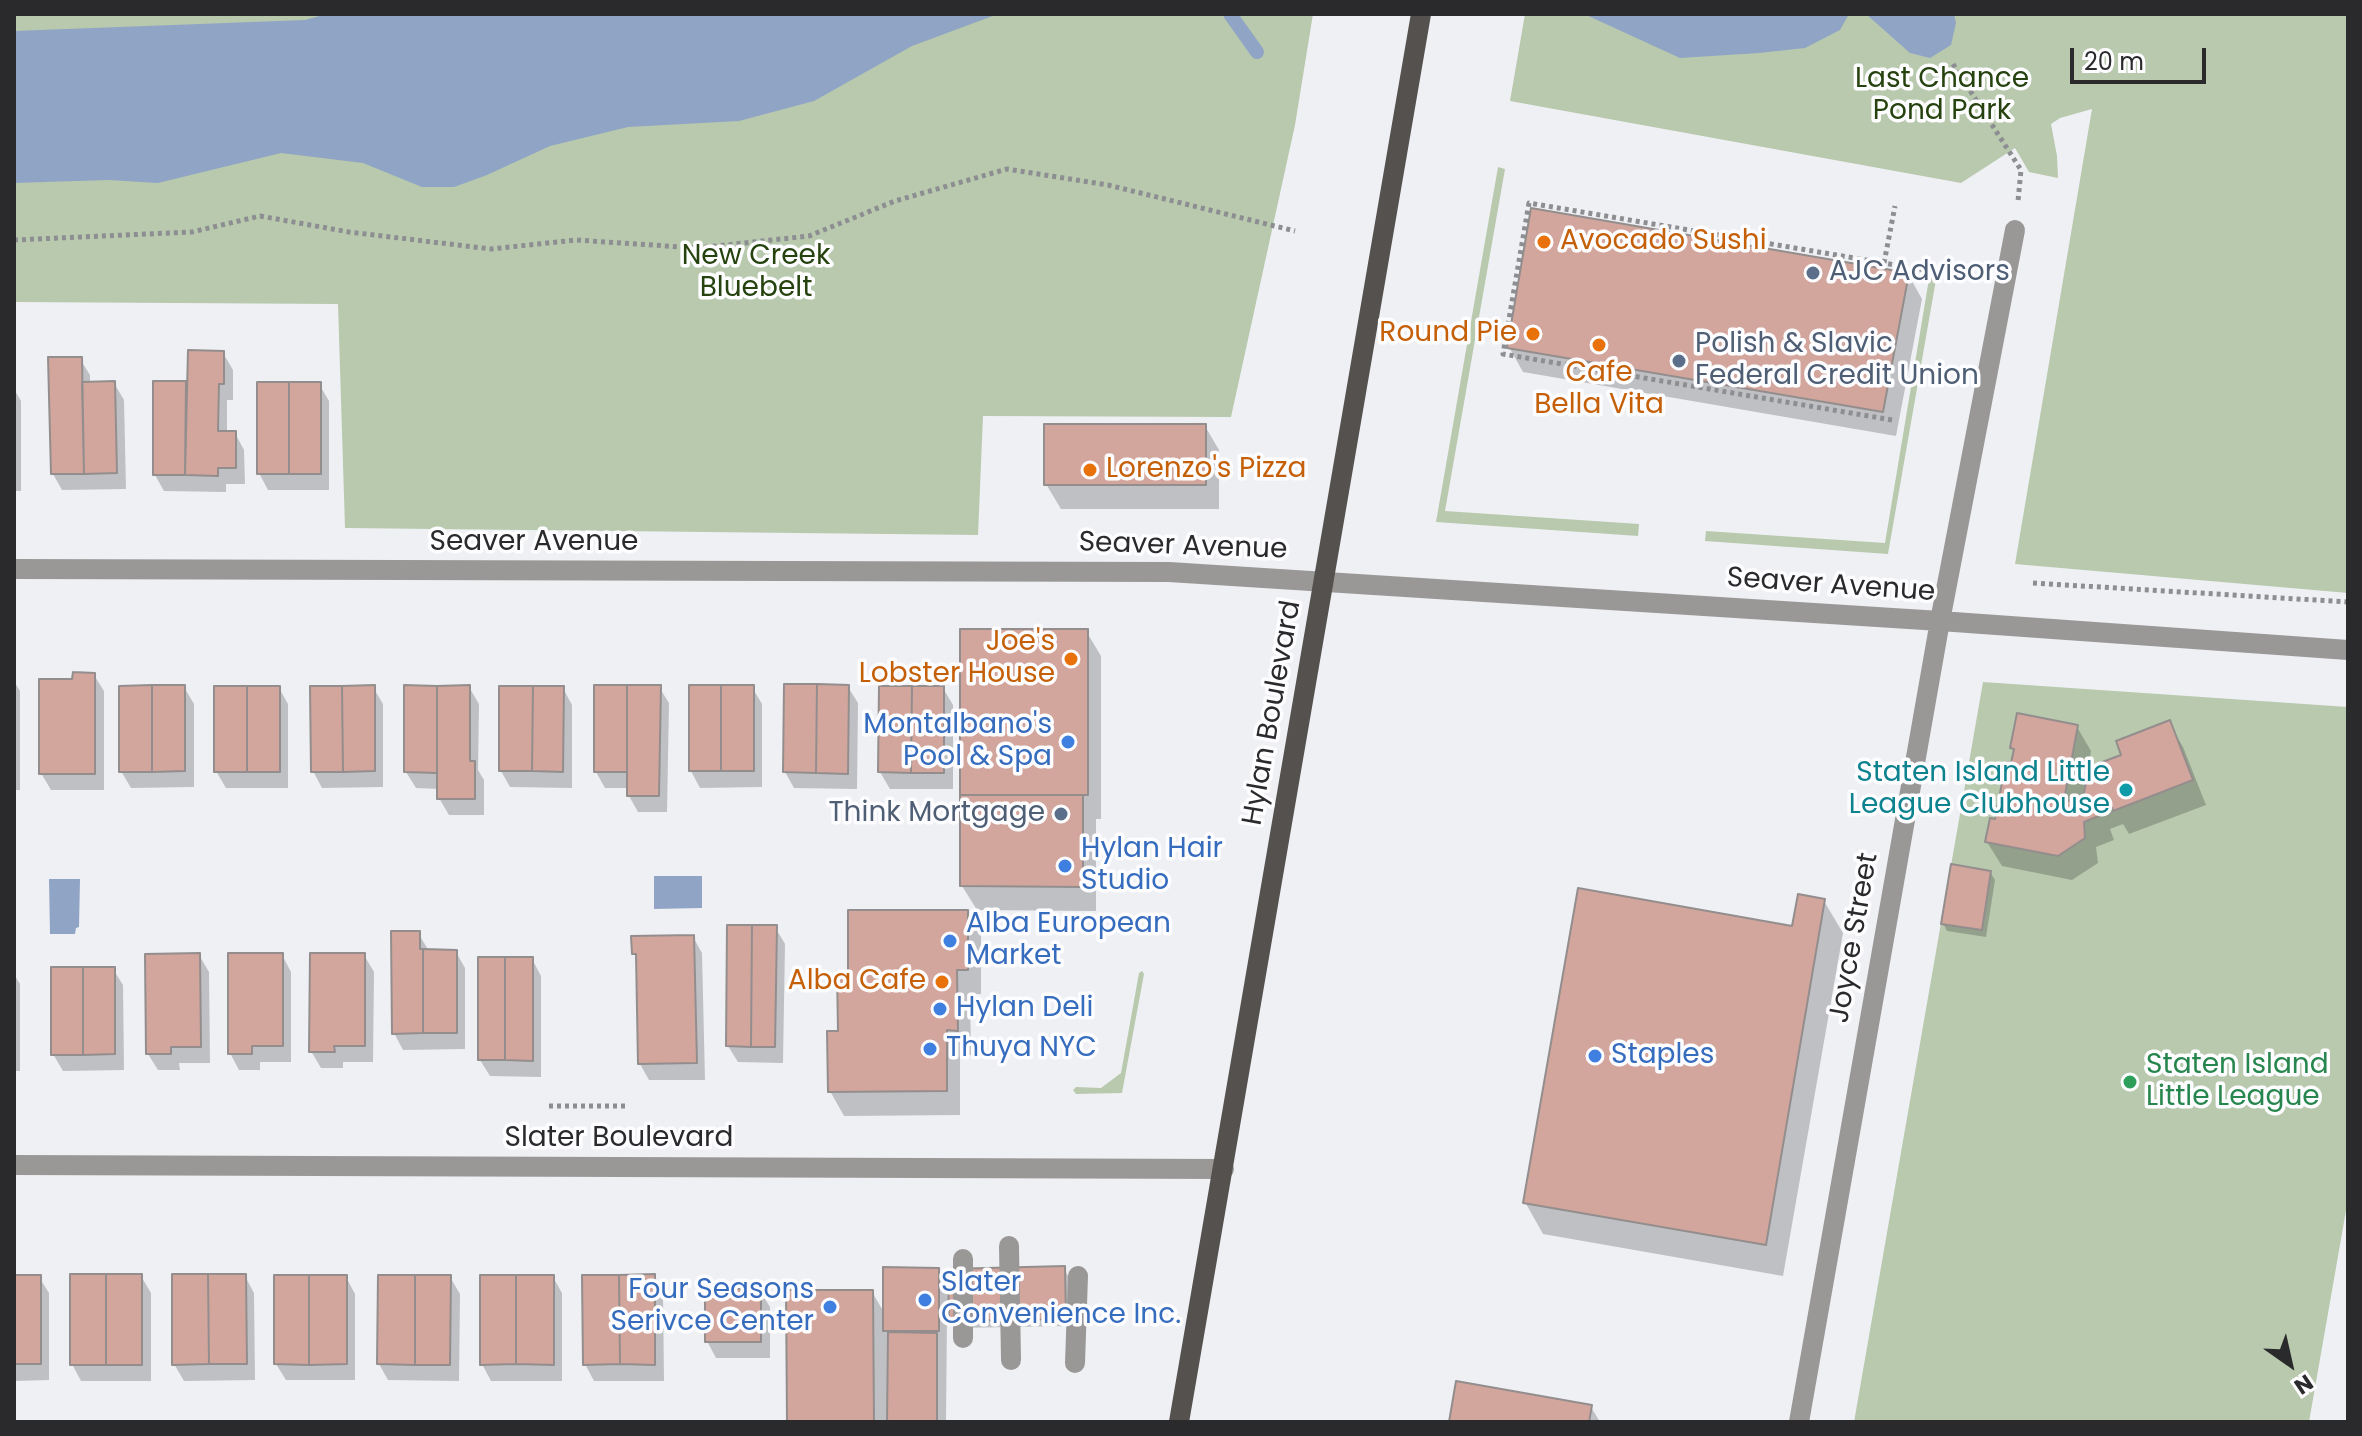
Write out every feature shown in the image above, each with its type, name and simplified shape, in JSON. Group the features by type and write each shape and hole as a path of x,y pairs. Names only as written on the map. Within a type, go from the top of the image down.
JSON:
{"main road":[{"name":"Hylan Boulevard","path":"1179,1422 1421,14"}],"street":[{"name":"Joyce Street","path":"1799,1422 1940,621 2015,230"},
{"name":"Seaver Avenue","path":"14,569 1169,572 2348,650"},
{"name":"Slater Boulevard","path":"14,1165 1224,1169"},
{"path":"1009,1246 1011,1360"},
{"path":"963,1259 963,1338"},
{"path":"1075,1363 1078,1276"}],"path":[{"path":"1953,64 2021,170 2015,230"},
{"path":"14,240 192,232 260,216 349,232 491,249 576,240 697,248 809,236 895,201 1007,169 1108,185 1295,231"},
{"path":"1892,420 1503,354 1529,203 1925,270"},
{"path":"1884,263 1895,206"},
{"path":"2033,583 2348,602"},
{"path":"549,1106 629,1106"}],"green space":[{"name":"New Creek Bluebelt","path":"14,14 1313,14 1295,125 1231,417 983,416 978,535 345,528 338,304 14,302"},
{"name":"Last Chance Pond Park","path":"1525,14 2348,14 2348,593 2015,564 2092,109 2060,118 2051,124 2058,178 2029,172 2015,148 1961,183 1510,101"},
{"path":"1498,167 1505,169 1445,511 1639,524 1638,536 1436,522"},
{"path":"1930,273 1937,274 1888,554 1705,541 1706,531 1885,543"},
{"name":"Staten Island Little League","path":"1983,682 2348,707 2348,1199 2309,1422 1854,1422"},
{"path":"1142,971 1144,974 1122,1093 1076,1094 1073,1090 1076,1087 1101,1088 1121,1073 1139,973"}],"water":[{"path":"327,14 998,14 912,46 814,101 739,121 628,127 550,146 454,187 422,187 363,163 281,153 158,183 109,180 14,183 14,31 305,20"},
{"path":"1584,14 1849,14 1840,30 1805,48 1680,58"},
{"path":"1866,14 1954,14 1956,23 1951,45 1930,58 1910,53"},
{"path":"654,876 702,876 702,908 654,909"},
{"path":"49,879 80,879 79,927 75,934 50,934"}],"building":[{"path":"1531,208 1909,273 1883,412 1507,348"},
{"path":"188,350 224,351 224,384 219,384 218,431 236,431 236,468 218,468 218,476 185,475"},
{"path":"48,357 82,357 84,474 51,474"},
{"path":"115,381 117,473 84,474 82,382"},
{"path":"153,381 186,381 185,475 153,475"},
{"path":"257,382 289,382 289,474 257,474"},
{"path":"289,382 321,382 321,474 289,474"},
{"path":"1044,424 1206,424 1206,485 1044,485"},
{"path":"960,629 1088,629 1088,795 960,795"},
{"path":"73,672 95,673 95,774 39,774 39,679 72,679"},
{"path":"784,684 817,684 816,773 783,772"},
{"path":"817,684 849,685 848,774 816,773"},
{"path":"152,685 185,685 185,771 152,772"},
{"path":"152,685 152,772 119,772 119,686"},
{"path":"375,685 375,771 343,772 342,686"},
{"path":"404,685 437,686 437,773 404,772"},
{"path":"470,685 470,761 475,761 475,799 437,799 437,686"},
{"path":"594,685 627,685 627,772 594,772"},
{"path":"627,685 661,685 659,796 627,796"},
{"path":"689,685 721,685 721,771 689,771"},
{"path":"721,685 754,685 754,771 721,771"},
{"path":"214,686 247,686 247,772 214,772"},
{"path":"247,686 280,686 280,772 247,772"},
{"path":"310,686 342,686 343,772 311,772"},
{"path":"499,686 533,686 532,771 499,771"},
{"path":"533,686 564,686 563,772 532,771"},
{"path":"879,686 912,686 911,773 878,772"},
{"path":"912,686 944,686 944,773 911,773"},
{"name":"Staten Island Little League Clubhouse","path":"2017,713 2078,725 2064,800 2082,803 2089,767 2121,755 2116,741 2170,720 2193,780 2113,811 2109,800 2097,804 2101,815 2084,822 2085,838 2058,856 1985,842 1990,818 1995,819 2006,762 2011,763 2014,749 2010,748"},
{"path":"960,795 1083,795 1083,887 960,886"},
{"path":"1951,864 1991,871 1982,930 1941,924"},
{"path":"1578,888 1792,926 1798,894 1825,899 1766,1245 1523,1203"},
{"path":"848,910 968,910 968,970 957,970 958,1031 947,1030 947,1091 828,1092 827,1031 838,1031 837,971 848,971"},
{"path":"727,925 752,925 751,1047 726,1046"},
{"path":"752,925 777,925 775,1047 751,1047"},
{"path":"391,931 420,931 420,949 423,949 423,1033 392,1034"},
{"path":"694,935 697,1063 638,1064 636,954 632,954 631,936"},
{"path":"423,949 457,950 457,1033 423,1033"},
{"path":"200,953 201,1047 171,1047 171,1054 146,1054 145,954"},
{"path":"228,953 283,953 283,1046 252,1046 252,1054 228,1054"},
{"path":"310,953 365,953 365,1046 334,1046 335,1052 309,1052"},
{"path":"478,957 505,957 505,1060 478,1060"},
{"path":"505,957 533,957 533,1061 505,1060"},
{"path":"51,967 83,967 83,1055 51,1055"},
{"path":"83,967 115,967 115,1054 83,1055"},
{"path":"1065,1266 1066,1319 949,1321 948,1269"},
{"path":"883,1267 939,1268 939,1331 883,1331"},
{"path":"70,1274 106,1274 106,1365 70,1365"},
{"path":"106,1274 142,1274 142,1365 106,1365"},
{"path":"172,1274 208,1274 209,1364 172,1365"},
{"path":"208,1274 246,1274 247,1364 209,1364"},
{"path":"655,1274 655,1365 620,1364 619,1275"},
{"path":"14,1275 41,1275 41,1364 14,1364"},
{"path":"274,1275 309,1275 309,1365 274,1364"},
{"path":"309,1275 347,1275 347,1364 309,1365"},
{"path":"378,1275 415,1275 415,1365 377,1364"},
{"path":"415,1275 451,1275 450,1365 415,1365"},
{"path":"480,1275 516,1275 516,1364 480,1365"},
{"path":"516,1275 554,1275 554,1365 516,1364"},
{"path":"582,1275 619,1275 620,1364 583,1365"},
{"path":"705,1288 761,1289 761,1342 705,1342"},
{"path":"786,1290 873,1290 874,1422 787,1422"},
{"path":"888,1332 937,1333 937,1422 887,1422"},
{"path":"1456,1381 1592,1405 1589,1422 1449,1422"}],"waterway":[{"path":"1230,14 1257,52"}],"place":[{"name":"Avocado Sushi","path":"1544,242"},
{"name":"AJC Advisors","path":"1813,273"},
{"name":"Round Pie","path":"1533,334"},
{"name":"Cafe Bella Vita","path":"1599,345"},
{"name":"Polish & Slavic Federal Credit Union","path":"1679,361"},
{"name":"Lorenzo's Pizza","path":"1090,470"},
{"name":"Joe's Lobster House","path":"1071,659"},
{"name":"Montalbano's Pool & Spa","path":"1068,742"},
{"name":"Staten Island Little League Clubhouse","path":"2126,790"},
{"name":"Think Mortgage","path":"1061,814"},
{"name":"Hylan Hair Studio","path":"1065,866"},
{"name":"Alba European Market","path":"950,941"},
{"name":"Alba Cafe","path":"942,982"},
{"name":"Hylan Deli","path":"940,1009"},
{"name":"Thuya NYC","path":"930,1049"},
{"name":"Staples","path":"1595,1056"},
{"name":"Staten Island Little League","path":"2130,1082"},
{"name":"Slater Convenience Inc.","path":"925,1300"},
{"name":"Four Seasons Serivce Center","path":"830,1307"}]}
